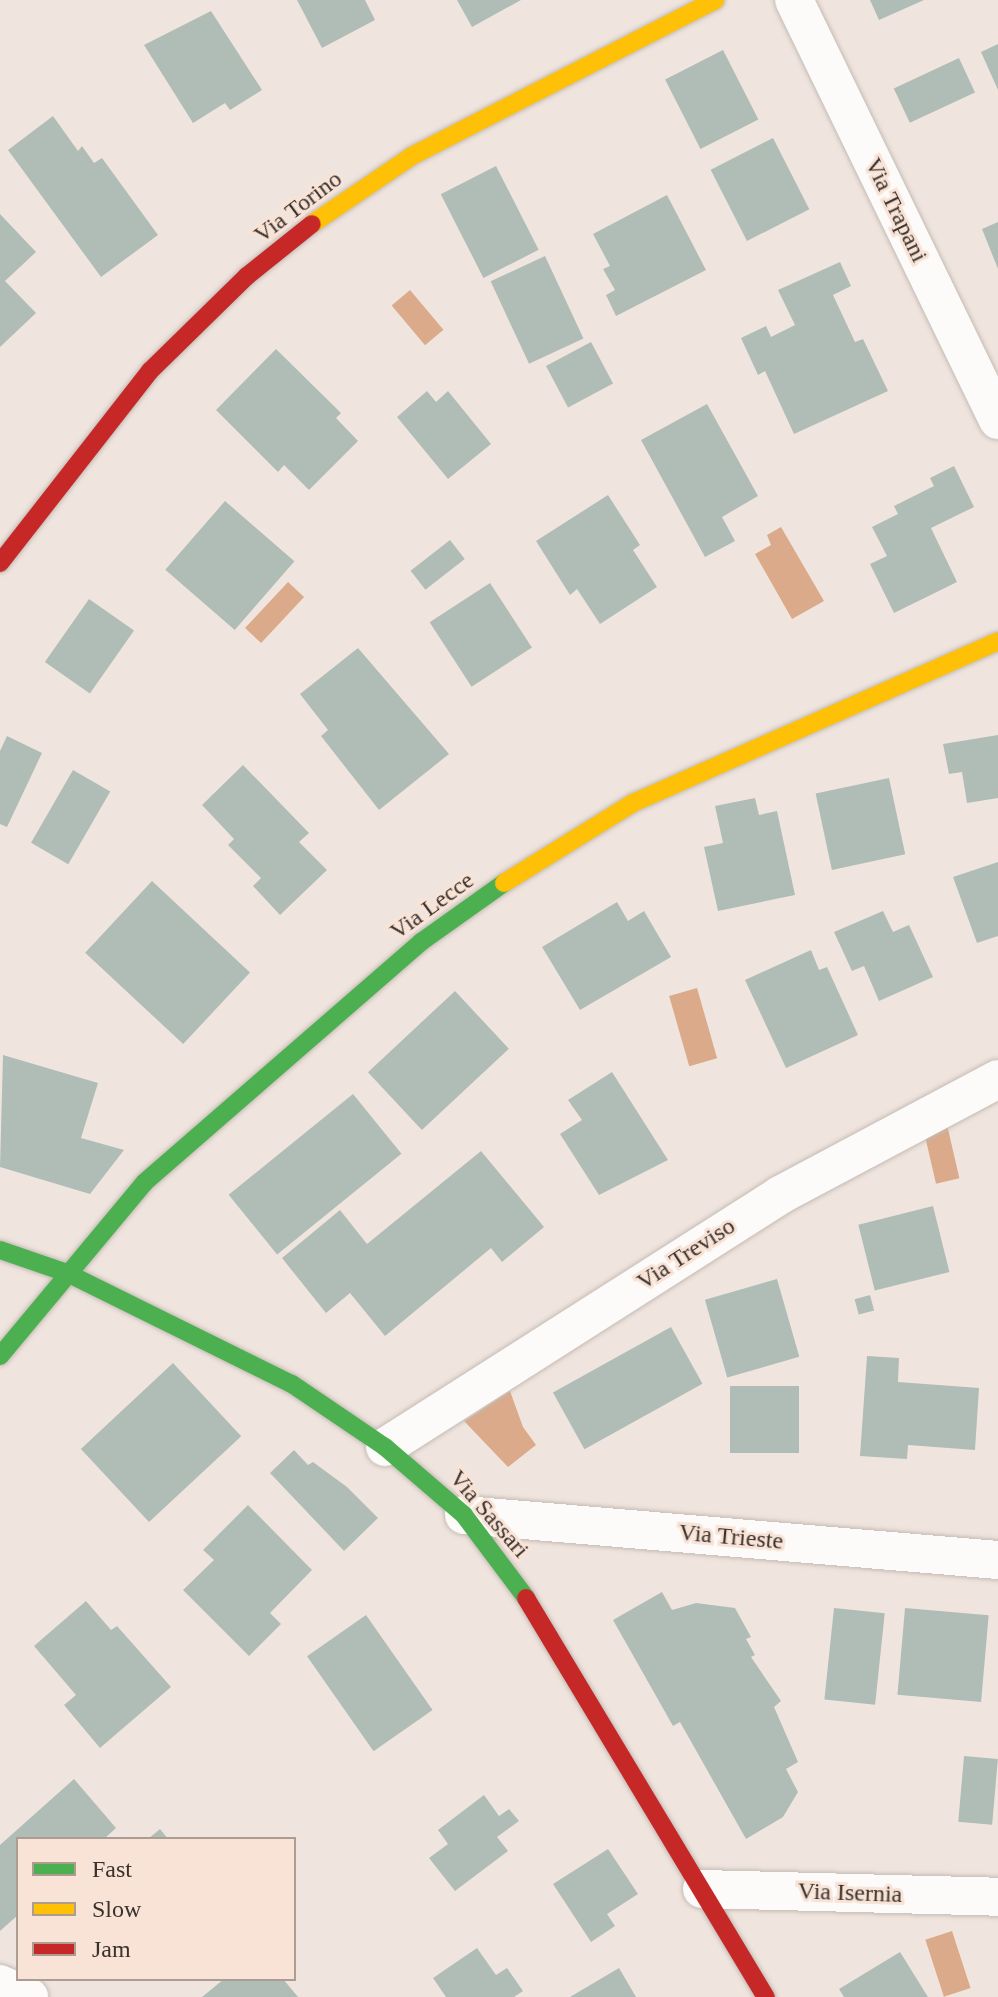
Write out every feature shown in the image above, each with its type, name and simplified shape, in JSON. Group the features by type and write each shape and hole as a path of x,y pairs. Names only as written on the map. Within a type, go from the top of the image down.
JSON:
{"street":[{"name":"Via Torino","path":"0,563 150,371 227,295 310,226 412,156 715,0"},
{"name":"Via Trapani","path":"794,0 998,420"},
{"name":"Via Lecce","path":"0,1356 145,1182 198,1132 411,950 524,869 633,803 717,762 998,641"},
{"name":"Via Treviso","path":"385,1447 780,1195 998,1079"},
{"name":"Via Sassari","path":"0,1250 67,1273 292,1384 385,1447 464,1515 526,1598 766,1997"},
{"name":"Via Trieste","path":"464,1515 998,1560"},
{"name":"Via Isernia","path":"702,1889 998,1897"},
{"path":"0,1984 29,1997"}],"shaded area":[{"path":"410,290 443,330 425,345 392,305"},
{"path":"781,527 824,601 792,619 755,554 771,545 767,535"},
{"path":"288,582 304,597 261,643 245,628"},
{"path":"697,988 717,1058 689,1066 669,996"},
{"path":"945,1116 959,1178 936,1184 922,1121"},
{"path":"510,1391 523,1427 536,1445 508,1467 464,1421"},
{"path":"952,1931 971,1988 944,1997 925,1940"}],"building":[{"path":"297,0 365,0 375,20 322,48"},
{"path":"457,0 521,0 472,27"},
{"path":"870,0 924,0 879,20"},
{"path":"211,11 262,90 230,110 225,103 193,123 144,45"},
{"path":"998,44 998,90 981,52"},
{"path":"723,50 758,119 700,149 665,80"},
{"path":"959,58 975,92 910,123 894,88"},
{"path":"53,116 78,151 82,146 94,163 102,158 158,235 101,277 8,150"},
{"path":"773,138 809,209 747,241 711,170"},
{"path":"496,166 539,250 483,278 441,194"},
{"path":"667,195 706,270 616,316 606,295 615,290 603,269 610,266 593,234"},
{"path":"0,214 36,252 5,281 36,313 0,347"},
{"path":"998,222 998,269 982,229"},
{"path":"545,256 583,338 529,364 491,281"},
{"path":"840,262 851,286 833,295 855,342 863,339 888,391 794,434 765,371 758,375 741,338 766,326 771,337 795,325 778,290"},
{"path":"591,342 613,383 568,407 546,366"},
{"path":"276,349 341,413 336,418 358,441 309,490 284,465 278,472 216,410"},
{"path":"427,391 436,402 448,391 491,444 448,479 397,417"},
{"path":"707,404 758,496 722,517 735,541 705,557 641,440"},
{"path":"954,466 974,507 931,528 957,582 894,613 870,564 887,556 872,527 898,514 894,506 934,486 930,478"},
{"path":"608,495 640,545 633,550 657,587 600,624 577,589 570,595 536,541"},
{"path":"225,501 294,561 235,630 165,570"},
{"path":"450,540 465,559 425,590 411,571"},
{"path":"490,583 532,648 472,687 430,622"},
{"path":"89,599 134,631 90,694 45,662"},
{"path":"358,648 449,754 379,810 321,736 328,730 300,694"},
{"path":"998,735 998,798 967,803 962,772 949,774 943,744"},
{"path":"7,736 42,753 7,827 0,824 0,751"},
{"path":"243,765 309,833 299,842 327,870 280,915 253,886 261,878 228,845 234,839 202,805"},
{"path":"73,770 110,792 68,864 31,843"},
{"path":"889,778 905,854 832,870 816,794"},
{"path":"755,798 759,815 777,811 795,895 718,911 704,847 723,843 715,806"},
{"path":"998,862 998,936 977,943 953,877"},
{"path":"152,881 250,972 183,1044 85,953"},
{"path":"617,902 628,921 644,911 671,957 580,1010 542,947"},
{"path":"883,911 893,932 909,925 933,977 879,1001 864,966 852,971 834,932"},
{"path":"811,950 819,970 827,967 858,1035 786,1068 745,980"},
{"path":"455,991 509,1049 422,1130 368,1072"},
{"path":"3,1055 98,1083 81,1138 124,1150 90,1194 0,1167"},
{"path":"612,1072 668,1160 599,1195 560,1134 582,1120 568,1100"},
{"path":"353,1094 401,1154 277,1255 229,1195"},
{"path":"481,1151 544,1227 502,1262 491,1248 385,1336 350,1293 326,1313 282,1258 340,1210 367,1244"},
{"path":"933,1206 949,1272 875,1291 858,1225"},
{"path":"777,1279 799,1357 727,1378 705,1300"},
{"path":"870,1295 874,1310 859,1315 855,1299"},
{"path":"671,1327 703,1384 584,1449 553,1392"},
{"path":"867,1356 899,1358 898,1382 979,1388 975,1450 908,1445 907,1459 860,1456"},
{"path":"173,1363 241,1436 149,1522 81,1449"},
{"path":"730,1386 799,1386 799,1453 730,1453"},
{"path":"294,1450 308,1465 313,1462 347,1487 378,1518 344,1551 270,1473"},
{"path":"248,1505 312,1570 270,1613 281,1624 249,1656 183,1590 214,1560 203,1550"},
{"path":"662,1592 672,1610 696,1603 735,1608 751,1637 746,1639 755,1655 751,1657 781,1701 774,1707 798,1762 786,1769 798,1792 783,1817 746,1839 680,1722 673,1726 613,1620"},
{"path":"86,1601 111,1630 117,1626 171,1687 100,1748 64,1705 76,1695 34,1646"},
{"path":"834,1608 885,1613 875,1705 824,1699"},
{"path":"905,1608 989,1615 981,1702 897,1695"},
{"path":"366,1615 433,1710 374,1751 307,1656"},
{"path":"964,1756 998,1759 992,1825 958,1822"},
{"path":"74,1779 116,1828 106,1837 16,1837 16,1917 0,1931 0,1845"},
{"path":"484,1795 499,1816 509,1809 519,1821 497,1837 508,1851 455,1891 429,1858 448,1844 438,1830"},
{"path":"160,1829 166,1837 150,1837"},
{"path":"608,1849 638,1894 607,1914 615,1926 591,1942 553,1884"},
{"path":"477,1948 496,1975 507,1968 523,1991 514,1997 446,1997 433,1978"},
{"path":"900,1952 928,1997 844,1997 839,1989"},
{"path":"619,1968 636,1997 570,1997"},
{"path":"222,1981 285,1981 298,1997 202,1997"}],"traffic: fast":[{"path":"0,1356 145,1182 421,942 504,883"},
{"path":"0,1250 67,1273 292,1384 385,1447 464,1515 526,1598"}],"traffic: slow":[{"path":"312,224 412,156 715,0"},
{"path":"504,883 633,803 998,641"}],"traffic: jam":[{"path":"0,563 150,371 247,276 312,224"},
{"path":"526,1598 766,1997"}]}
